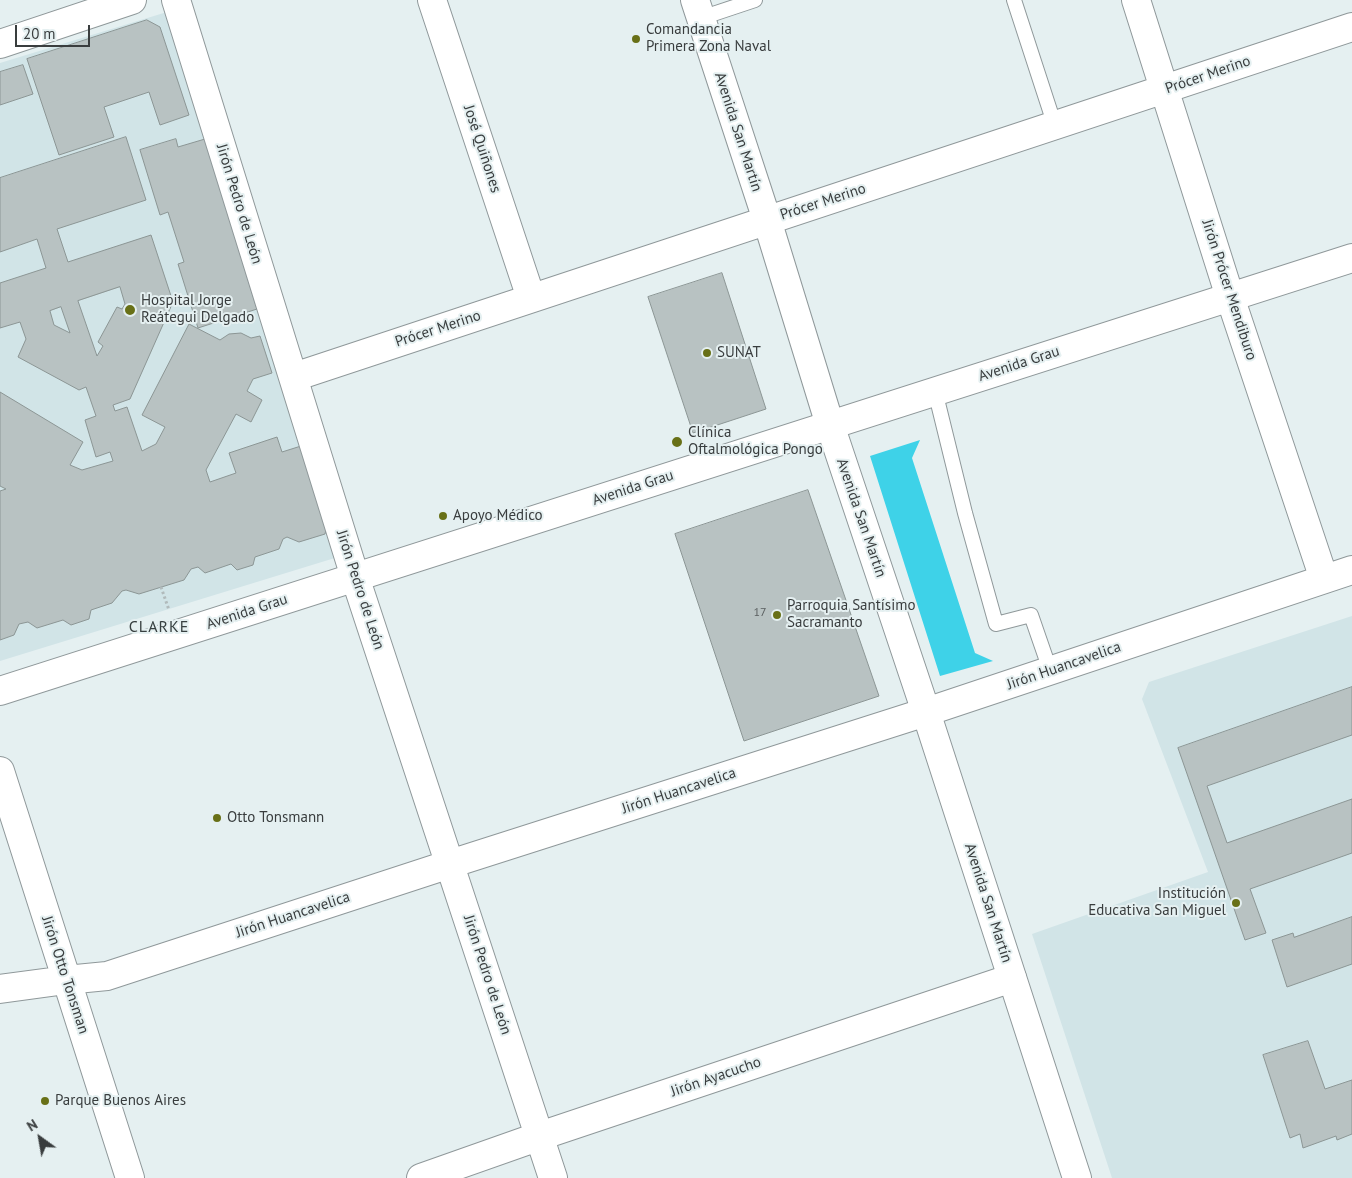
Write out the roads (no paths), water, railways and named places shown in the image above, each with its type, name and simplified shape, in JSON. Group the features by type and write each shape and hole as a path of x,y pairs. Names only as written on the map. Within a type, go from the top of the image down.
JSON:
{"street":[{"path":"0,44 132,0"},
{"name":"Jirón Pedro de León","path":"176,0 355,577 554,1178"},
{"name":"José Quiñones","path":"432,0 531,298"},
{"name":"Jirón Prócer Mendiburo","path":"1136,0 1230,296 1324,579"},
{"name":"Avenida San Martín","path":"698,9 767,220 830,425 926,712 1077,1178"},
{"name":"Prócer Merino","path":"294,376 1352,27"},
{"name":"Avenida Grau","path":"0,691 1352,258"},
{"name":"Jirón Huancavelica","path":"0,989 107,976 926,712 1352,570"},
{"name":"Jirón Otto Tonsman","path":"0,771 130,1178"},
{"name":"Jirón Ayacucho","path":"421,1178 540,1136 1012,978"}],"lane":[{"path":"698,9 755,0"},
{"path":"1014,0 1055,126"},
{"path":"935,392 965,513 996,624 1031,615 1050,670"}],"place":[{"name":"Comandancia Primera Zona Naval","path":"636,39"},
{"name":"Hospital Jorge Reátegui Delgado","path":"130,310"},
{"name":"SUNAT","path":"707,353"},
{"name":"Clínica Oftalmológica Pongo","path":"677,442"},
{"name":"Apoyo Médico","path":"443,516"},
{"name":"Parroquia Santísimo Sacramanto","path":"777,615"},
{"name":"Otto Tonsmann","path":"217,818"},
{"name":"Institución Educativa San Miguel","path":"1236,903"},
{"name":"Parque Buenos Aires","path":"45,1101"}],"district":[{"name":"CLARKE","path":"159,627"}]}
